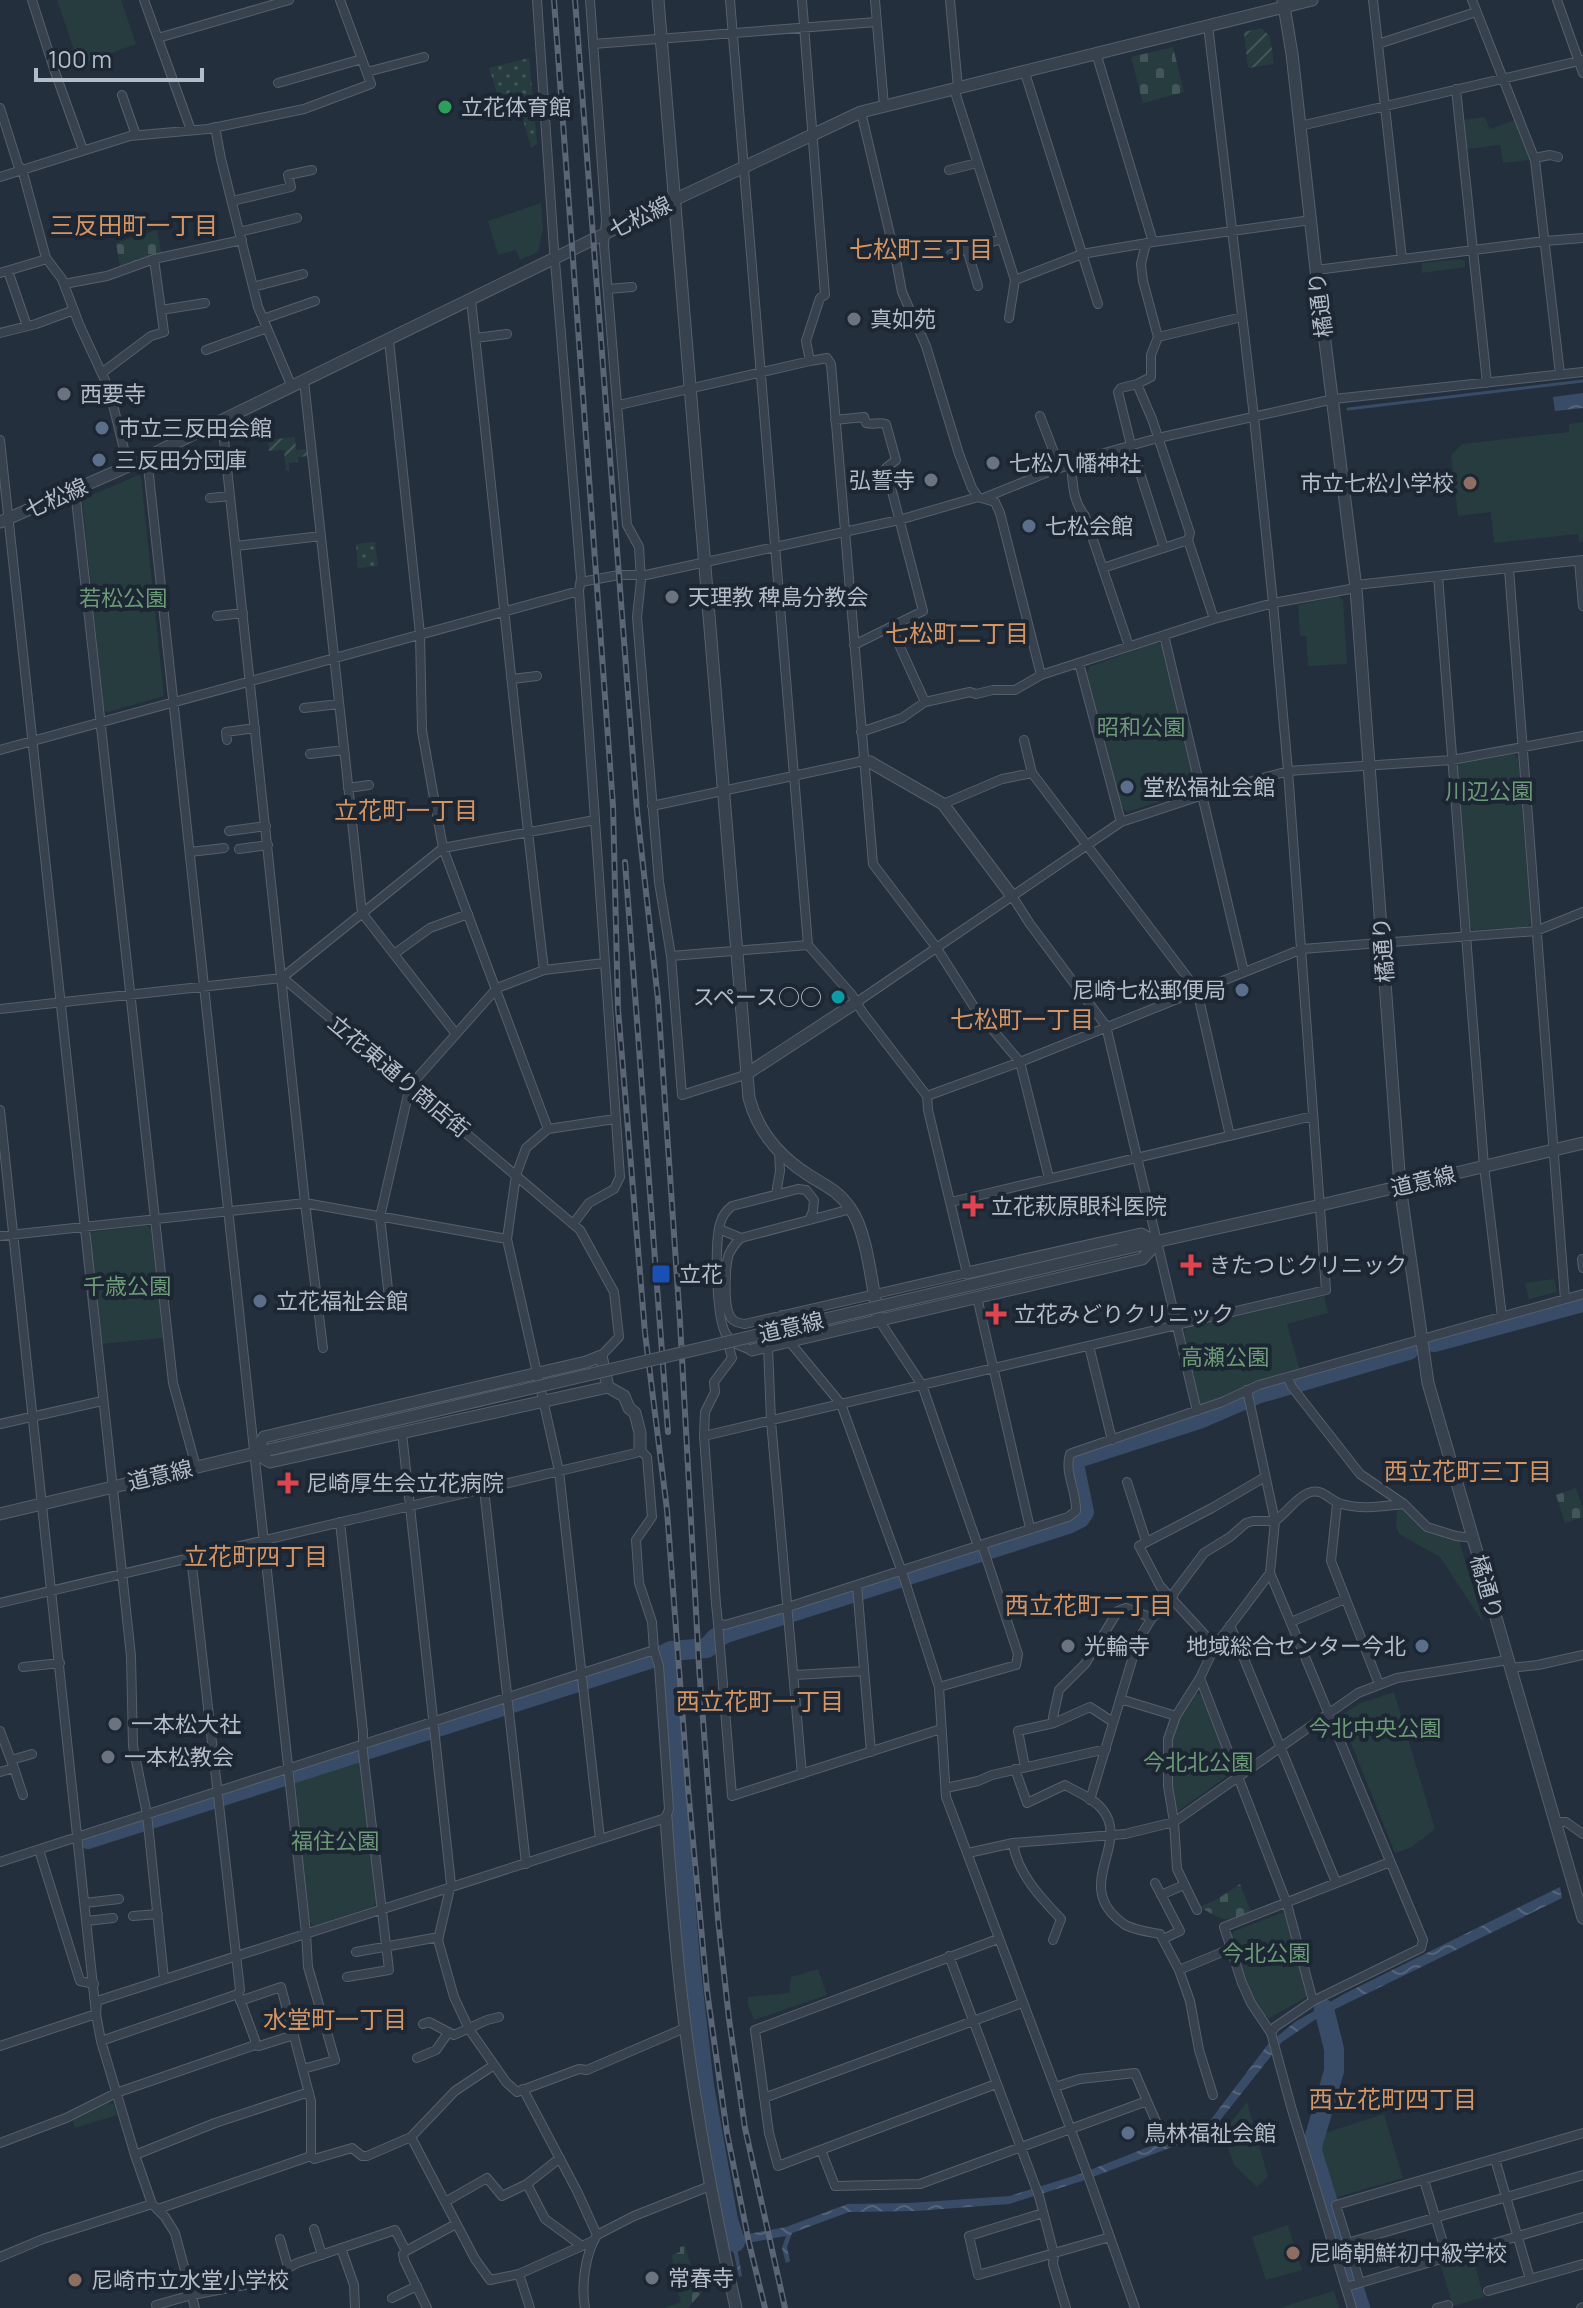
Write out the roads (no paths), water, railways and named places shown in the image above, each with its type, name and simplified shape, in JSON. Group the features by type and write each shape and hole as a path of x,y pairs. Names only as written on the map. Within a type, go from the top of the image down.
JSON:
{"street":[{"path":"32,0 83,150"},
{"path":"158,38 289,0"},
{"path":"0,177 136,135 215,127 295,111 371,84 340,0"},
{"path":"537,0 619,1183 606,1195 589,1203 573,1224"},
{"path":"590,0 627,525 639,547 641,575 637,617 659,882 671,956 682,1095 745,1075 1121,822 1288,771 1452,760 1583,736"},
{"path":"658,0 745,1075 750,1102 761,1129 779,1152 807,1174 836,1190 859,1222 879,1320 922,1385 1018,1654 1016,1665 939,1687"},
{"path":"730,0 808,945 857,1002 927,1096 967,1273"},
{"path":"802,0 825,295 820,298 806,341 810,361"},
{"path":"875,0 884,106"},
{"path":"950,0 956,88 1015,280 1009,318"},
{"name":"七松線","path":"4,520 147,457 744,167 792,140 813,135 861,112 1284,4 1312,0"},
{"path":"1373,0 1402,259"},
{"path":"1472,0 1534,158 1560,374"},
{"path":"1557,0 1583,73"},
{"path":"147,1 191,130"},
{"name":"橘通り","path":"1284,4 1356,586 1400,1186 1421,1340 1428,1383 1583,1918"},
{"path":"1378,44 1476,12"},
{"path":"593,44 876,22"},
{"path":"704,1436 1326,1290 1273,603 1208,25"},
{"path":"1096,53 1150,242 1141,264 1158,337 1151,355 1151,377 1121,388 1118,392 1131,445 1164,548"},
{"path":"367,72 424,57"},
{"path":"1300,126 1579,58"},
{"path":"278,83 362,59"},
{"path":"1024,70 1098,304"},
{"path":"1456,89 1487,383"},
{"path":"122,95 136,135"},
{"path":"0,108 18,165 22,169 47,259 64,284 103,372 128,465"},
{"path":"861,112 902,292 926,346 972,488 981,498 995,502 1000,513 1041,675"},
{"path":"215,127 263,319 298,384 321,536 362,913 456,1034"},
{"path":"1534,158 1558,157"},
{"path":"949,170 977,163"},
{"path":"232,201 291,187 288,175 312,170"},
{"path":"64,284 107,276 154,259 297,218"},
{"path":"1015,280 1082,254 1311,220"},
{"path":"1316,270 1583,238"},
{"path":"951,254 1002,239"},
{"path":"967,249 978,286"},
{"path":"27,326 4,272 47,259"},
{"path":"103,372 151,336 164,332 154,259"},
{"path":"253,287 303,274"},
{"path":"608,289 632,287"},
{"path":"471,300 544,970"},
{"path":"263,319 315,301"},
{"path":"161,310 205,303"},
{"path":"0,333 74,310"},
{"path":"1158,337 1242,317"},
{"path":"206,350 267,328"},
{"path":"475,338 507,334"},
{"path":"389,340 420,634 422,731 443,848 548,1129"},
{"path":"619,405 810,361 827,358 831,364 873,864 936,947 976,1010 1020,1062 1049,1178"},
{"path":"0,750 506,611 619,575 641,575 776,547 981,498 1071,464 1158,438 1334,399 1583,372"},
{"path":"1137,384 1190,533 1188,540 1214,619"},
{"path":"1040,416 1060,468"},
{"path":"835,420 864,417 866,423 871,425 886,424 896,460 886,468 923,611 854,645"},
{"path":"222,421 323,1348"},
{"path":"0,440 4,520 32,741 131,1656 133,1746 147,1818 164,1979"},
{"path":"147,457 308,1967 335,2060 303,2069"},
{"path":"1071,464 1073,494 1085,516 1129,646"},
{"path":"75,490 173,1383 196,1467"},
{"path":"210,498 230,496"},
{"path":"236,546 321,536"},
{"path":"1103,568 1188,540"},
{"path":"861,732 902,718 925,702 970,692 1015,690 1041,675 1214,619 1356,586 1581,561 1583,606"},
{"path":"1509,569 1565,1299"},
{"path":"1438,576 1484,1166 1502,1317"},
{"path":"217,616 243,613"},
{"path":"891,627 925,702"},
{"path":"1164,635 1244,972"},
{"path":"1079,663 1121,822"},
{"path":"512,679 537,676"},
{"path":"304,708 339,704"},
{"path":"227,740 226,732 255,728"},
{"path":"1024,740 1032,773 1197,990 1230,1136"},
{"path":"310,754 344,750"},
{"path":"652,806 863,761 870,762 943,804 1106,1026 1197,1411"},
{"path":"943,804 1002,779 1032,773"},
{"path":"348,788 369,785"},
{"path":"0,1009 282,978 443,848 595,820"},
{"path":"229,831 266,826"},
{"path":"239,849 268,845"},
{"path":"190,852 224,848"},
{"path":"927,1096 1302,949 1536,931 1583,912"},
{"path":"394,954 430,928 468,914"},
{"path":"671,956 808,945"},
{"path":"390,1307 380,1217 410,1086 497,988 544,970 604,963"},
{"name":"立花東通り商店街","path":"282,978 580,1230 614,1292 619,1337 601,1356"},
{"path":"0,1110 96,2014 135,2155 155,2206 175,2233 195,2308"},
{"path":"951,1202 1313,1116"},
{"path":"600,1839 559,1471 507,1239 516,1175 526,1148 548,1129 615,1119"},
{"name":"道意線","path":"0,1514 1583,1143"},
{"path":"776,1194 779,1152"},
{"path":"808,1221 814,1200 810,1193 798,1189 732,1206 723,1215 719,1229 718,1310 732,1358 714,1382 715,1392 705,1412 704,1436 732,1796 941,1729"},
{"path":"0,1236 305,1203 507,1239"},
{"path":"851,1209 741,1238 727,1260 726,1294 730,1318 741,1324 1141,1234 1157,1243"},
{"path":"719,1229 741,1238"},
{"path":"725,1332 736,1343 752,1350 1142,1259 1157,1243"},
{"path":"1582,1259 1583,1268"},
{"path":"719,1632 725,1625 789,1611 982,1549 1030,1528 1068,1517 1076,1511 1067,1463 1070,1454 1222,1402 1583,1294"},
{"path":"977,1297 1030,1528"},
{"path":"782,1315 789,1341 841,1404 903,1575 939,1687 946,1797 1135,2308"},
{"path":"768,1346 771,1421 802,1774"},
{"path":"1089,1346 1112,1440"},
{"path":"255,1453 264,1437 601,1356 608,1387"},
{"path":"1290,1381 1360,1474 1404,1504 1427,1527 1473,1538"},
{"path":"255,1453 270,1462 608,1387 624,1396 635,1413 640,1450 647,1457 652,1517 636,1540 639,1583 652,1622 659,1666 669,1809 666,1818 685,2028 710,2186 736,2308"},
{"path":"1247,1395 1275,1521 1270,1573 1423,1940 1421,1948 1313,2001 1275,2027 1272,2034"},
{"path":"0,1424 102,1401"},
{"path":"402,1433 450,1887 439,1937 440,1949 454,1997 469,2029 517,2092 579,2069 587,2070 685,2028"},
{"path":"0,1603 640,1450"},
{"path":"1215,1646 1160,1586 1139,1546 1265,1477"},
{"path":"1127,1482 1146,1541"},
{"path":"484,1489 526,1864"},
{"path":"1090,1800 1138,1640 1204,1553 1246,1523 1275,1521 1305,1494 1317,1490 1337,1504 1358,1508 1404,1504"},
{"path":"1337,1504 1331,1561 1379,1684"},
{"path":"340,1522 389,1970 347,1977"},
{"path":"191,1557 239,1998 255,2045"},
{"path":"1197,1910 1177,1869 1168,1786 1168,1739 1176,1716 1200,1678 1215,1646 1270,1573"},
{"path":"857,1589 871,1752"},
{"path":"1291,1622 1345,1599"},
{"path":"1054,1723 1059,1690 1085,1664 1118,1611 1126,1608 1152,1618"},
{"path":"1230,1625 1336,1882"},
{"path":"0,1862 78,1836 147,1818 655,1654"},
{"path":"968,1853 1013,1843 1125,1834 1174,1822 1358,1693 1397,1678 1509,1664 1538,1665 1583,1655"},
{"path":"23,1667 60,1663"},
{"path":"795,1675 864,1671"},
{"path":"1200,1678 1287,1904 1313,2001"},
{"path":"1120,1699 1176,1716"},
{"path":"1025,1767 1018,1731 1054,1723 1090,1707 1113,1722"},
{"path":"0,1731 23,1795"},
{"path":"946,1788 1106,1749"},
{"path":"0,1772 32,1754"},
{"path":"1015,1769 1027,1803 1065,1785 1102,1809 1110,1835 1099,1890 1108,1907 1125,1925 1160,1934 1163,1939 1190,2001 1199,2050 1213,2095"},
{"path":"96,2014 97,2001 666,1818"},
{"path":"1555,1822 1566,1822 1583,1834"},
{"path":"1013,1843 1014,1851 1035,1891 1061,1919 1053,1940"},
{"path":"39,1850 80,1981 94,1984"},
{"path":"1353,2285 1292,2110 1272,2034 1242,1983 1224,1927 1390,1862"},
{"path":"1155,1883 1180,1931 1163,1939"},
{"path":"1161,1895 1184,1885"},
{"path":"85,1903 119,1899"},
{"path":"133,1916 158,1914"},
{"path":"87,1921 113,1918"},
{"path":"356,1952 439,1937"},
{"path":"996,2084 778,2166 769,2133 755,2030 998,1939"},
{"path":"1179,1970 1232,1948"},
{"path":"949,1956 1039,2196 1066,2308"},
{"path":"101,2041 281,1987 309,2092 311,2156"},
{"path":"764,2098 1022,2003"},
{"path":"0,2046 96,2014"},
{"path":"423,2024 429,2022 454,2035 499,2017"},
{"path":"417,2058 436,2050 448,2033"},
{"path":"0,2143 66,2118 116,2093 255,2045 294,2035"},
{"path":"0,2257 43,2239 311,2156 314,2159 352,2148 367,2156 411,2137 455,2091 494,2065"},
{"path":"1055,2087 1080,2079 1135,2073 1158,2126"},
{"path":"523,2089 560,2158 595,2238 583,2291 585,2308"},
{"path":"135,2155 215,2123 309,2092"},
{"path":"821,2150 835,2186 920,2184 1147,2101"},
{"path":"1352,2308 1353,2285 1347,2243 1336,2205 1583,2133"},
{"path":"411,2137 475,2259 490,2280 519,2274 582,2246 634,2216 710,2186"},
{"path":"445,2202 487,2178 502,2196 527,2184 560,2158"},
{"path":"1495,2159 1530,2279"},
{"path":"1347,2243 1583,2175"},
{"path":"1424,2180 1447,2256"},
{"path":"527,2184 545,2219 582,2246"},
{"path":"1043,2213 969,2236 978,2275 1110,2237"},
{"path":"1353,2285 1583,2217"},
{"path":"427,2308 403,2254 456,2224"},
{"path":"314,2229 322,2255"},
{"path":"157,2308 156,2305 192,2295 255,2284 272,2278 288,2267 395,2230 406,2251"},
{"path":"280,2239 288,2267"},
{"path":"341,2248 354,2285 355,2308"},
{"path":"1488,2291 1583,2264"},
{"path":"519,2274 530,2308"},
{"path":"392,2298 417,2286"},
{"path":"1437,2308 1448,2305"}],"water":[{"path":"1583,393 1583,408 1555,411 1553,397"},
{"path":"1560,1887 1562,1898 1319,2017 1282,2042 1210,2132 1082,2181 1009,2204 849,2212 792,2233 787,2247 790,2261 786,2263 782,2248 786,2236 741,2244 737,2248 742,2276 739,2277 726,2217 730,2216 734,2233 743,2235 786,2227 848,2204 1010,2196 1080,2174 1204,2125 1269,2043 1295,2022 1344,1994"}],"waterway":[{"path":"1348,409 1583,381"},
{"path":"1434,1342 1583,1302"},
{"path":"735,2242 728,2220 704,2086 691,1972 665,1654 707,1648 726,1633 1068,1524 1084,1512 1074,1464 1078,1458 1199,1419 1257,1394 1409,1350"},
{"path":"88,1839 665,1654"},
{"path":"1324,2009 1334,2049 1334,2071 1312,2151 1360,2308"},
{"path":"716,2282 723,2267"}],"railway":[{"path":"554,0 613,806 618,1009 645,1333 667,1510 707,1991 727,2133 765,2308"},
{"path":"575,0 637,811 658,1000 699,1666 718,1919 745,2128 785,2308"},
{"path":"625,862 668,1432"}],"place":[{"name":"立花体育館","path":"445,107"},
{"name":"真如苑","path":"854,319"},
{"name":"西要寺","path":"64,394"},
{"name":"市立三反田会館","path":"102,428"},
{"name":"三反田分団庫","path":"99,460"},
{"name":"七松八幡神社","path":"993,463"},
{"name":"弘誓寺","path":"931,480"},
{"name":"市立七松小学校","path":"1470,483"},
{"name":"七松会館","path":"1029,526"},
{"name":"天理教 稗島分教会","path":"672,597"},
{"name":"堂松福祉会館","path":"1127,787"},
{"name":"尼崎七松郵便局","path":"1242,990"},
{"name":"スペース○○","path":"838,997"},
{"name":"立花萩原眼科医院","path":"973,1206"},
{"name":"きたつじクリニック","path":"1191,1265"},
{"name":"立花","path":"661,1274"},
{"name":"立花福祉会館","path":"260,1301"},
{"name":"立花みどりクリニック","path":"996,1314"},
{"name":"尼崎厚生会立花病院","path":"288,1483"},
{"name":"光輪寺","path":"1068,1646"},
{"name":"地域総合センター今北","path":"1422,1646"},
{"name":"一本松大社","path":"115,1724"},
{"name":"一本松教会","path":"108,1757"},
{"name":"鳥林福祉会館","path":"1128,2133"},
{"name":"尼崎朝鮮初中級学校","path":"1293,2253"},
{"name":"常春寺","path":"652,2278"},
{"name":"尼崎市立水堂小学校","path":"75,2280"}],"district":[{"name":"三反田町一丁目","path":"134,226"},
{"name":"七松町三丁目","path":"921,250"},
{"name":"七松町二丁目","path":"957,634"},
{"name":"立花町一丁目","path":"406,811"},
{"name":"七松町一丁目","path":"1022,1020"},
{"name":"西立花町三丁目","path":"1468,1472"},
{"name":"立花町四丁目","path":"256,1557"},
{"name":"西立花町二丁目","path":"1089,1606"},
{"name":"西立花町一丁目","path":"760,1702"},
{"name":"水堂町一丁目","path":"335,2020"},
{"name":"西立花町四丁目","path":"1393,2100"}],"park label":[{"name":"若松公園","path":"123,598"},
{"name":"昭和公園","path":"1141,727"},
{"name":"川辺公園","path":"1489,791"},
{"name":"千歳公園","path":"127,1286"},
{"name":"高瀬公園","path":"1225,1357"},
{"name":"今北中央公園","path":"1375,1728"},
{"name":"今北北公園","path":"1198,1762"},
{"name":"福住公園","path":"335,1841"},
{"name":"今北公園","path":"1266,1953"}]}
